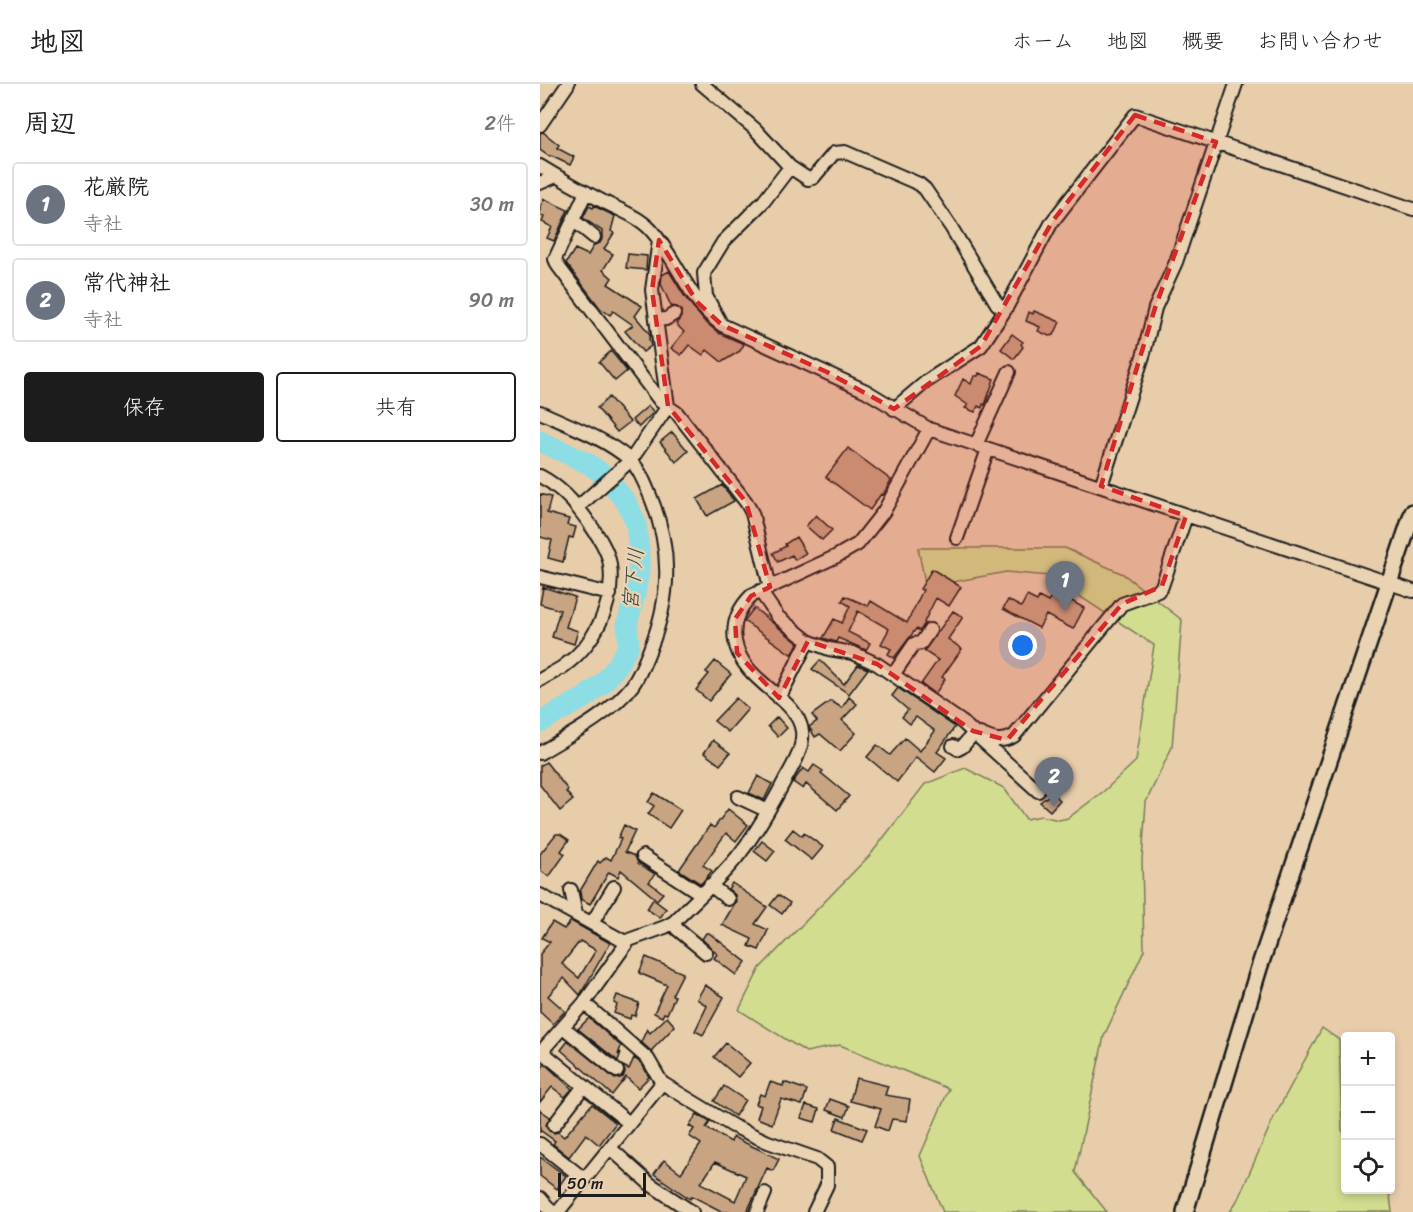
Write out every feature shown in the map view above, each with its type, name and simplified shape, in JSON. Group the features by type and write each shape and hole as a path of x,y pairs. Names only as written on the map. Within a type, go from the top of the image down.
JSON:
{"street":[{"path":"540,125 568,84"},
{"path":"702,84 755,129 790,167 808,179 813,178 834,153 845,152 919,184 930,195 951,227 997,304 1005,310"},
{"path":"1101,486 1144,354 1155,309 1176,262 1236,84"},
{"path":"894,409 927,381 981,346 1005,310 1052,222 1135,115 1413,208"},
{"path":"540,166 650,228 697,302 708,316 722,326 866,391 929,429 1413,591"},
{"path":"722,326 706,296 704,273 723,242 764,201 790,167"},
{"path":"540,183 556,176"},
{"path":"586,192 555,259 558,266 660,401 677,413 746,502 752,513 765,589 778,617 808,641 829,650 853,653 877,664 973,732 1038,791"},
{"path":"573,220 594,237"},
{"path":"580,506 629,462 668,406 652,290 659,240"},
{"path":"656,320 674,314"},
{"path":"976,445 1009,372"},
{"path":"540,412 603,441 629,462 651,498 662,531 666,550 667,585 665,604 657,632 632,685 602,714 540,753"},
{"path":"628,1123 541,1051 584,1003 627,943 636,936 674,922 737,858 768,811 795,762 802,744 802,730 795,715 749,672 737,653 733,632 735,619 751,596 858,544 885,511 929,429"},
{"path":"957,538 988,449"},
{"path":"540,476 550,481 580,506 599,537 610,564 610,594 600,623 586,646 565,665 540,680"},
{"path":"1185,1212 1259,968 1413,512"},
{"path":"973,732 998,741 1014,736 1122,604 1158,591 1162,586 1186,516"},
{"path":"540,578 610,594"},
{"path":"893,675 914,644 921,643 930,630"},
{"path":"779,698 808,641"},
{"path":"953,746 958,749 962,747 973,732"},
{"path":"738,796 768,811"},
{"path":"643,856 706,890 728,899"},
{"path":"592,923 614,887"},
{"path":"571,890 576,914"},
{"path":"540,895 627,943"},
{"path":"674,922 677,929 706,953"},
{"path":"584,1003 648,1059 662,1083 733,1126 768,1142 817,1159 828,1167 827,1185 814,1212"},
{"path":"563,1027 617,1071"},
{"path":"558,1212 662,1083"},
{"path":"554,1125 584,1086"},
{"path":"540,1144 584,1179"},
{"path":"610,1148 650,1184 692,1212"},
{"path":"757,1212 765,1193"},
{"path":"540,1198 552,1212"}],"highlighted area":[{"path":"1135,115 1216,142 1155,308 1101,486 1186,516 1162,586 1122,604 1007,740 973,731 877,664 808,641 779,698 737,653 735,619 751,596 770,587 746,502 668,406 652,290 659,240 697,302 722,325 827,372 894,409 981,346 1052,222"}],"green space":[{"path":"918,548 1065,548 1123,574 1182,620 1172,747 1146,802 1142,860 1144,950 1104,1036 1075,1172 1107,1212 943,1212 920,1156 949,1089 840,1045 806,1052 739,1010 760,968 871,854 925,784 965,768 1004,788 1026,819 1041,816 1059,820 1068,818 1104,791 1136,761 1154,645 1049,576 1006,572 926,587"},
{"path":"1322,1028 1339,1040 1341,1194 1388,1194 1390,1196 1392,1212 1230,1212 1274,1117"}],"building":[{"path":"543,132 559,145 557,148 574,157 570,165 540,150 540,133"},
{"path":"544,199 568,210 554,241 547,238 552,227 542,222 544,217 540,215"},
{"path":"589,206 615,216 611,231 614,233 604,249 613,254 603,270 612,278 608,284 642,306 635,316 650,334 651,346 643,352 625,331 633,325 613,311 610,315 600,308 566,263 575,249 588,255 594,245 600,243 602,239 602,231 583,218"},
{"path":"628,254 647,256 646,270 626,268"},
{"path":"669,271 685,297 704,321 719,333 744,344 740,351 722,362 707,350 703,355 689,345 681,355 671,348 684,332 676,324 681,317 681,310 671,306 661,284 662,275"},
{"path":"1034,311 1060,322 1054,335 1049,336 1038,331 1040,327 1026,321 1029,312 1033,314"},
{"path":"1012,334 1023,342 1021,344 1023,347 1014,359 1001,349"},
{"path":"611,351 627,371 615,381 599,362"},
{"path":"979,373 994,379 985,405 983,404 982,408 978,406 975,412 965,408 968,405 955,396 963,379 971,384 974,376 978,376"},
{"path":"609,397 630,422 617,432 597,408"},
{"path":"648,406 654,412 639,427 632,420"},
{"path":"672,432 688,451 676,462 660,442"},
{"path":"848,448 891,480 883,495 881,494 870,510 826,477"},
{"path":"722,485 734,501 707,516 697,499"},
{"path":"540,494 551,497 547,513 569,519 567,525 576,527 573,538 569,537 563,562 548,558 552,540 540,537"},
{"path":"816,515 832,530 822,540 806,526"},
{"path":"796,537 806,553 795,560 792,555 778,562 773,553"},
{"path":"932,569 961,587 949,606 936,598 920,631 916,629 894,658 888,654 891,649 881,644 889,629 858,611 848,632 870,643 866,650 838,638 836,642 823,638 834,619 842,623 850,606 842,601 845,596 868,606 871,601 907,623 923,590 920,589"},
{"path":"543,587 575,597 566,627 578,631 574,644 552,637 560,610 540,604"},
{"path":"1054,591 1084,608 1073,629 1046,615 1039,628 1003,609 1008,600 1021,607 1027,596 1037,601 1039,597 1048,602"},
{"path":"754,608 798,643 792,655 744,621"},
{"path":"953,611 963,617 948,639 962,649 942,677 945,679 935,694 921,684 938,660 924,651"},
{"path":"820,660 844,684 858,665 868,669 849,694 812,669"},
{"path":"715,661 731,674 709,701 696,690 709,674 706,672"},
{"path":"898,688 955,727 937,752 946,758 935,772 916,757 897,782 867,757 877,745 890,755 905,738 920,751 935,731 916,717 910,724 902,717 908,710 892,696"},
{"path":"849,697 857,704 842,720 856,733 840,751 820,734 815,737 809,727 817,721 812,715 831,701 842,708"},
{"path":"736,698 748,709 728,732 714,721"},
{"path":"777,717 787,728 778,737 768,726"},
{"path":"713,740 730,753 720,765 704,753"},
{"path":"546,762 573,800 560,811 540,785 540,766"},
{"path":"814,765 849,796 837,810 806,784 803,789 793,782 803,768 809,772"},
{"path":"758,776 772,784 764,800 749,793"},
{"path":"654,793 681,810 669,828 648,814 654,806 648,802"},
{"path":"1052,793 1060,800 1050,811 1040,802"},
{"path":"728,809 748,825 736,841 726,833 703,865 712,871 701,884 679,870 710,825 714,828"},
{"path":"624,825 635,831 625,852 635,856 638,863 655,874 649,882 663,893 657,900 621,870 618,877 609,872 590,904 581,899 580,891 598,861 600,863 606,857 611,860 621,839 618,838"},
{"path":"793,829 802,836 804,833 823,847 812,860 785,839"},
{"path":"556,834 569,840 561,851 565,854 549,877 540,870 540,854"},
{"path":"762,841 775,851 767,861 754,851"},
{"path":"732,883 767,907 755,924 768,930 759,950 749,946 752,939 722,925 736,901 735,895 728,889"},
{"path":"778,895 790,903 782,914 770,905"},
{"path":"653,899 666,909 660,918 647,909"},
{"path":"571,921 610,943 580,995 564,978 548,996 565,1011 553,1024 540,1012 540,954 550,942 542,938 552,922 564,929","holes":["580,941 596,950 579,978 562,964"]},
{"path":"706,933 746,962 736,975 714,958 717,954 702,939"},
{"path":"646,957 683,973 672,995 675,996 667,1014 664,1013 662,1017 654,1013 667,985 639,973"},
{"path":"705,985 724,997 703,1035 695,1031 707,1006 697,999"},
{"path":"617,995 639,1003 635,1016 631,1015 630,1019 614,1013"},
{"path":"667,1017 675,1026 651,1051 641,1042 647,1029 650,1033"},
{"path":"589,1018 621,1046 618,1061 578,1029"},
{"path":"568,1041 615,1079 623,1077 625,1072 623,1066 629,1069 634,1058 642,1064 649,1077 638,1088 626,1077 612,1095 561,1050"},
{"path":"726,1043 750,1063 738,1077 714,1057"},
{"path":"545,1064 572,1089 565,1097 552,1087 540,1102 540,1070"},
{"path":"856,1078 888,1086 885,1095 910,1099 907,1121 892,1119 888,1131 875,1126 881,1109 850,1101"},
{"path":"770,1082 783,1086 784,1082 807,1090 802,1105 781,1099 772,1124 757,1118 761,1106 756,1104 760,1094 765,1096"},
{"path":"724,1086 745,1100 735,1116 714,1101"},
{"path":"830,1099 849,1106 845,1117 826,1110"},
{"path":"592,1104 616,1123 599,1145 586,1134 569,1157 553,1144 555,1141 540,1132 540,1110 550,1117 546,1125 549,1131 558,1132 564,1137"},
{"path":"806,1105 819,1109 815,1122 801,1118"},
{"path":"697,1114 710,1122 706,1128 731,1142 733,1137 779,1159 773,1171 767,1168 747,1212 723,1212 692,1196 690,1199 654,1174 664,1160 681,1173 701,1144 689,1136 694,1129 689,1126","holes":["715,1162 746,1176 735,1201 701,1183"]},
{"path":"838,1118 867,1129 862,1140 834,1129"},
{"path":"540,1157 566,1176 557,1189 540,1176"}],"waterway":[{"name":"宮下川","path":"540,441 589,464 604,475 627,503 636,523 639,551 639,571 627,624 629,645 617,666 603,683 584,698 540,722"}],"place":[{"name":"花厳院","path":"1065,611"},
{"name":"常代神社","path":"1054,807"}]}
